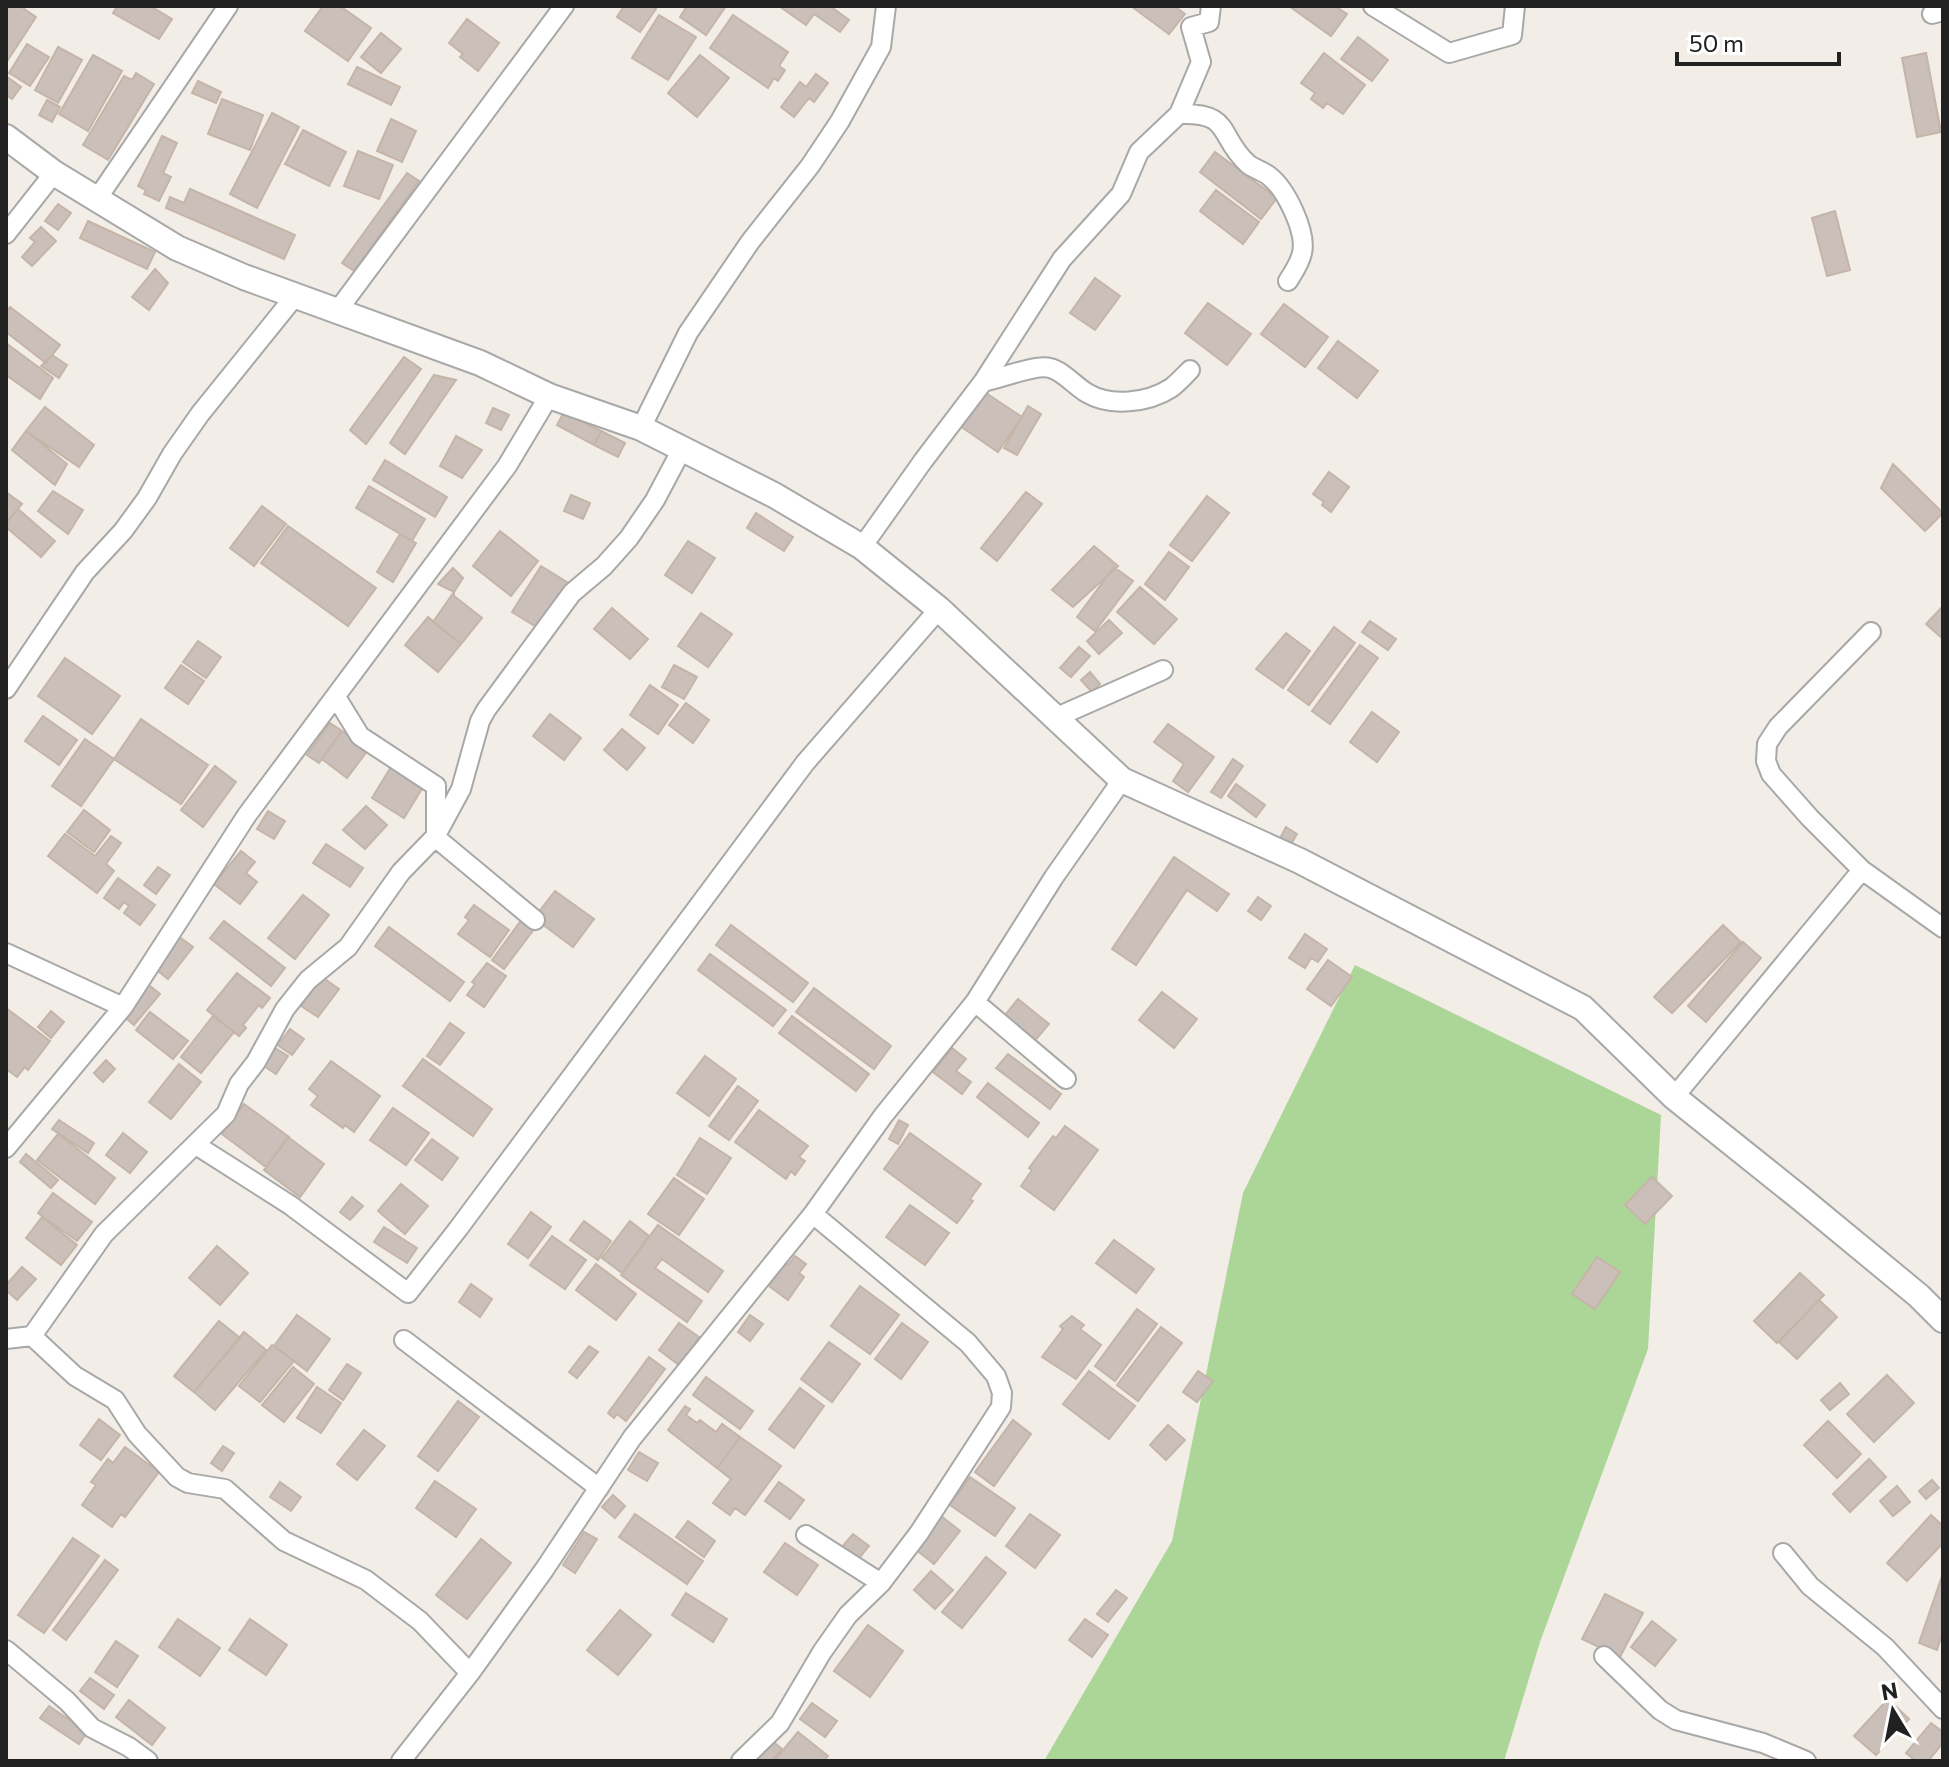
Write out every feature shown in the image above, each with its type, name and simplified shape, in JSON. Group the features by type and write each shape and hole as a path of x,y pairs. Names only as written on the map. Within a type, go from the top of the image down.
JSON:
{"street":[{"path":"97,199 228,6"},
{"path":"338,310 564,6"},
{"path":"641,428 688,333 750,242 810,166 840,121 881,47 886,6"},
{"path":"862,547 983,382 1062,259 1121,194 1139,152 1179,114 1201,62 1191,27 1209,22 1211,6"},
{"path":"1373,6 1449,53 1512,35 1515,6"},
{"path":"1179,114 1199,113 1213,117 1249,165 1268,175 1284,195 1300,224 1303,252 1288,281"},
{"path":"6,137 54,173 177,248 295,296 480,363 549,396 641,428 774,495 862,547 939,609 1122,780 1300,861 1583,1008 1674,1097 1859,1246 1943,1320"},
{"path":"6,234 54,173"},
{"path":"6,689 85,572 123,531 147,498 200,414 295,296"},
{"path":"983,382 1040,367 1053,368 1091,395 1118,402 1147,398 1170,388 1190,370"},
{"path":"6,1148 123,1007 247,815 507,466 549,396"},
{"path":"6,1339 32,1336 104,1234 226,1114 239,1084 300,990 348,947 401,872 435,837 461,789 480,721 486,710 572,593 604,566 629,538 655,500 682,449"},
{"path":"196,1145 290,1205 408,1293 805,763 939,609"},
{"path":"1871,632 1778,727 1767,744 1766,761 1771,774 1862,870 1943,928"},
{"path":"1057,717 1163,670"},
{"path":"336,697 360,736 436,786 435,837"},
{"path":"401,1761 470,1673 544,1570 632,1438 813,1214 883,1116 975,1002 1054,877 1122,780"},
{"path":"435,837 535,920"},
{"path":"1674,1097 1862,870"},
{"path":"6,953 123,1007"},
{"path":"975,1002 1066,1079"},
{"path":"741,1761 780,1723 822,1652 848,1615 881,1583 919,1533 946,1488 987,1433 1001,1407 1002,1393 996,1376 968,1343 813,1214"},
{"path":"32,1336 75,1376 115,1400 137,1434 177,1477 188,1483 225,1489 284,1541 366,1580 420,1621 470,1673"},
{"path":"404,1340 599,1488"},
{"path":"806,1535 881,1583"},
{"path":"1783,1553 1810,1586 1916,1676 1943,1709"},
{"path":"6,1650 67,1701 92,1728 129,1747 148,1761"},
{"path":"1604,1656 1660,1710 1676,1720 1763,1743 1806,1761"}],"green space":[{"path":"1355,965 1661,1115 1648,1349 1540,1642 1504,1761 1044,1761 1172,1541 1243,1193"}],"building":[{"path":"6,6 20,6 36,17 6,63"},
{"path":"117,6 150,6 172,19 159,39 113,13"},
{"path":"323,6 340,6 371,28 348,61 305,31"},
{"path":"624,6 652,6 656,9 640,32 617,17"},
{"path":"687,6 726,6 706,35 680,17"},
{"path":"830,6 849,20 840,32 814,14 806,25 782,8"},
{"path":"1131,6 1174,6 1185,14 1169,34"},
{"path":"1289,6 1335,6 1347,14 1331,36"},
{"path":"659,15 696,37 668,80 632,58"},
{"path":"733,15 788,52 779,66 785,70 778,81 774,78 768,88 710,48"},
{"path":"467,19 499,43 478,71 460,57 463,54 449,43"},
{"path":"381,33 401,49 381,73 361,57"},
{"path":"1358,37 1388,60 1372,81 1341,59"},
{"path":"27,44 49,57 30,86 9,73"},
{"path":"58,47 82,60 58,103 35,90"},
{"path":"1324,53 1365,85 1343,114 1327,103 1323,108 1311,99 1315,93 1301,83"},
{"path":"1926,53 1941,132 1917,137 1902,58"},
{"path":"93,55 122,71 88,131 59,114"},
{"path":"700,55 729,78 697,117 668,93"},
{"path":"357,67 400,87 391,105 348,84"},
{"path":"136,73 154,84 108,160 83,145 124,76 132,80"},
{"path":"816,74 828,83 814,102 809,98 794,117 781,107 800,82 806,87"},
{"path":"6,76 21,87 12,99 6,95"},
{"path":"198,81 221,92 216,103 192,93"},
{"path":"222,99 263,115 250,150 208,134"},
{"path":"47,100 60,107 52,122 39,115"},
{"path":"272,113 299,127 257,208 230,194"},
{"path":"391,119 416,131 402,162 377,151"},
{"path":"303,130 346,152 329,186 285,164"},
{"path":"162,136 177,143 163,173 171,177 159,201 144,194 146,190 138,186"},
{"path":"358,151 393,165 379,199 344,186"},
{"path":"1215,152 1277,198 1261,219 1200,172"},
{"path":"407,173 419,181 354,271 342,263"},
{"path":"190,189 295,235 284,259 166,208 170,197 184,203"},
{"path":"1216,190 1259,222 1243,244 1200,211"},
{"path":"58,204 71,213 58,230 45,221"},
{"path":"1835,211 1850,270 1827,276 1812,218"},
{"path":"88,221 155,252 147,269 80,238"},
{"path":"41,227 56,241 32,266 22,257 35,242 30,238"},
{"path":"155,269 168,283 149,310 132,297"},
{"path":"1095,278 1120,296 1095,330 1070,313"},
{"path":"1208,303 1251,334 1227,365 1185,333"},
{"path":"1284,304 1328,337 1305,367 1261,334"},
{"path":"10,307 60,345 46,363 6,332 6,313"},
{"path":"1338,341 1378,371 1357,398 1318,368"},
{"path":"6,343 53,378 40,399 6,375"},
{"path":"52,355 67,365 59,378 41,366"},
{"path":"404,357 421,369 366,444 350,430"},
{"path":"434,375 456,380 405,454 390,443"},
{"path":"983,391 1022,417 998,452 960,426"},
{"path":"1028,406 1041,414 1017,455 1004,448"},
{"path":"45,407 94,445 79,467 26,431"},
{"path":"493,408 509,415 501,430 486,423"},
{"path":"564,412 601,431 594,445 557,425"},
{"path":"26,431 67,464 55,485 12,450"},
{"path":"601,431 625,443 618,457 594,445"},
{"path":"456,436 482,450 462,478 440,466"},
{"path":"385,460 447,497 435,517 373,480"},
{"path":"1893,464 1943,513 1925,531 1881,488"},
{"path":"1329,472 1349,487 1331,512 1313,494"},
{"path":"369,486 425,519 412,541 356,508"},
{"path":"53,491 83,510 68,534 38,511"},
{"path":"6,492 22,504 6,523"},
{"path":"1026,492 1042,504 997,561 981,548"},
{"path":"571,495 590,503 583,519 564,511"},
{"path":"1207,496 1229,513 1192,561 1170,545"},
{"path":"262,506 286,524 254,566 230,548"},
{"path":"18,509 55,541 41,557 6,527"},
{"path":"756,513 793,537 784,551 747,528"},
{"path":"288,526 376,588 348,626 261,563"},
{"path":"500,531 538,561 511,596 473,566"},
{"path":"400,534 416,543 393,582 377,572"},
{"path":"688,541 715,558 692,593 665,575"},
{"path":"1094,546 1118,566 1073,607 1052,590"},
{"path":"1169,552 1189,567 1165,600 1145,584"},
{"path":"541,566 570,584 541,630 512,612"},
{"path":"1114,567 1133,581 1095,631 1077,617"},
{"path":"453,568 463,578 454,592 438,584"},
{"path":"1140,587 1177,619 1154,644 1117,612"},
{"path":"454,592 454,596 482,618 461,644 433,622"},
{"path":"1943,606 1943,639 1926,624"},
{"path":"612,608 648,639 630,659 594,629"},
{"path":"701,613 732,634 708,667 678,646"},
{"path":"428,617 461,644 438,672 405,645"},
{"path":"1109,620 1122,633 1099,654 1087,641"},
{"path":"1370,621 1396,639 1388,650 1362,632"},
{"path":"1334,627 1355,643 1309,705 1288,690"},
{"path":"1286,633 1310,651 1283,688 1256,669"},
{"path":"198,641 221,657 206,678 183,662"},
{"path":"1360,645 1378,658 1330,724 1312,711"},
{"path":"1079,647 1090,656 1071,677 1060,668"},
{"path":"65,658 120,696 92,734 38,696"},
{"path":"181,665 204,681 188,704 165,688"},
{"path":"674,665 697,677 684,699 662,687"},
{"path":"1090,672 1100,684 1092,692 1081,680"},
{"path":"650,685 678,705 658,734 630,715"},
{"path":"686,703 709,720 693,743 669,725"},
{"path":"1372,712 1399,732 1377,762 1350,742"},
{"path":"550,714 581,738 564,760 533,736"},
{"path":"43,716 77,740 59,765 25,741"},
{"path":"141,719 208,765 181,804 114,759"},
{"path":"330,723 342,731 319,763 307,755"},
{"path":"1168,724 1214,757 1188,792 1173,781 1184,764 1154,742"},
{"path":"622,729 645,748 627,770 604,750"},
{"path":"342,731 368,750 347,778 322,759"},
{"path":"85,739 114,759 81,806 52,786"},
{"path":"1233,759 1243,766 1221,798 1211,792"},
{"path":"215,766 236,782 203,827 181,810"},
{"path":"391,767 423,787 404,818 372,798"},
{"path":"1236,784 1265,805 1256,817 1228,796"},
{"path":"366,806 387,825 365,849 343,830"},
{"path":"84,810 110,830 94,852 67,832"},
{"path":"268,811 285,821 274,839 257,829"},
{"path":"1286,827 1297,834 1290,846 1279,840"},
{"path":"65,834 95,856 111,836 121,843 106,864 114,871 97,893 48,856"},
{"path":"326,844 363,868 350,887 313,863"},
{"path":"241,851 255,862 246,873 257,882 240,904 214,884"},
{"path":"1174,857 1229,894 1217,911 1187,890 1136,965 1112,949"},
{"path":"158,867 170,875 156,894 144,885"},
{"path":"118,878 155,905 140,925 124,913 129,906 124,902 119,909 104,898"},
{"path":"555,891 594,919 573,947 534,918"},
{"path":"303,895 329,915 295,959 268,938"},
{"path":"1258,897 1271,906 1261,920 1248,911"},
{"path":"474,905 509,930 490,957 458,934 469,920 465,917"},
{"path":"525,915 538,924 504,969 492,960"},
{"path":"224,921 285,968 271,986 210,938"},
{"path":"731,925 808,983 793,1002 716,945"},
{"path":"1723,925 1741,942 1672,1013 1654,997"},
{"path":"389,927 464,982 450,1001 375,946"},
{"path":"1305,934 1327,949 1318,962 1311,958 1305,968 1289,958"},
{"path":"178,936 193,947 168,979 153,967"},
{"path":"1743,942 1761,958 1706,1022 1688,1006"},
{"path":"710,954 786,1010 773,1026 698,970"},
{"path":"1328,960 1352,977 1331,1006 1307,989"},
{"path":"487,963 506,976 484,1007 467,995 475,984 472,982"},
{"path":"237,973 270,998 262,1008 259,1005 243,1025 246,1028 239,1036 207,1010"},
{"path":"322,977 339,989 318,1017 301,1006"},
{"path":"145,982 160,994 134,1025 120,1013"},
{"path":"814,988 891,1046 874,1069 796,1012"},
{"path":"1162,992 1197,1019 1174,1048 1139,1020"},
{"path":"1018,999 1049,1024 1032,1044 1002,1019"},
{"path":"6,1008 50,1041 28,1070 25,1067 17,1077 6,1069"},
{"path":"51,1011 64,1022 51,1038 38,1027"},
{"path":"150,1012 188,1041 173,1059 136,1030"},
{"path":"213,1016 234,1032 201,1073 181,1057"},
{"path":"792,1016 869,1074 856,1091 779,1033"},
{"path":"450,1023 464,1033 440,1065 427,1056"},
{"path":"290,1029 304,1039 292,1055 276,1044"},
{"path":"275,1048 288,1056 276,1074 264,1066"},
{"path":"952,1048 966,1059 956,1071 971,1082 962,1094 933,1072"},
{"path":"1008,1054 1061,1094 1050,1109 996,1068"},
{"path":"705,1056 736,1079 709,1116 677,1093"},
{"path":"423,1059 492,1109 473,1136 403,1086"},
{"path":"106,1060 115,1069 103,1082 94,1073"},
{"path":"331,1061 380,1096 354,1132 345,1125 343,1128 311,1105 318,1096 309,1089"},
{"path":"179,1064 201,1082 171,1119 149,1102"},
{"path":"988,1083 1039,1123 1028,1137 977,1097"},
{"path":"738,1086 758,1101 729,1140 709,1126"},
{"path":"244,1104 289,1137 266,1167 222,1134"},
{"path":"393,1108 429,1133 406,1165 370,1140"},
{"path":"759,1110 808,1146 799,1157 805,1161 795,1175 791,1171 786,1179 735,1142"},
{"path":"59,1120 94,1143 88,1153 52,1129"},
{"path":"899,1120 908,1125 898,1144 889,1139"},
{"path":"1065,1126 1098,1150 1054,1210 1021,1186 1032,1170 1029,1168 1053,1136 1056,1138"},
{"path":"123,1133 147,1152 130,1173 106,1155"},
{"path":"910,1133 981,1184 957,1223 884,1169"},
{"path":"58,1134 115,1178 95,1204 37,1160"},
{"path":"288,1137 324,1164 300,1197 264,1170"},
{"path":"700,1138 731,1158 707,1194 677,1175"},
{"path":"432,1139 458,1158 442,1180 415,1160"},
{"path":"26,1154 58,1180 51,1188 20,1162"},
{"path":"1652,1177 1672,1196 1645,1224 1625,1205"},
{"path":"674,1178 704,1199 679,1235 648,1214"},
{"path":"401,1184 428,1206 405,1234 378,1211"},
{"path":"53,1193 92,1222 77,1241 38,1213"},
{"path":"352,1197 363,1206 350,1220 340,1212"},
{"path":"910,1205 949,1233 925,1265 886,1237"},
{"path":"531,1212 551,1227 528,1258 508,1244"},
{"path":"42,1217 77,1245 61,1265 26,1238"},
{"path":"584,1221 611,1241 598,1260 570,1240"},
{"path":"630,1221 649,1236 622,1273 602,1258"},
{"path":"658,1225 723,1271 708,1292 662,1259 655,1268 702,1301 687,1322 621,1275"},
{"path":"384,1227 417,1248 407,1263 374,1242"},
{"path":"552,1236 586,1260 565,1289 530,1265"},
{"path":"1114,1240 1154,1269 1136,1293 1096,1263"},
{"path":"217,1246 248,1273 220,1305 189,1278"},
{"path":"795,1256 806,1264 799,1273 804,1277 788,1300 769,1286"},
{"path":"1597,1257 1620,1272 1595,1309 1572,1294"},
{"path":"596,1264 636,1294 616,1320 576,1290"},
{"path":"22,1267 36,1279 17,1300 6,1290 6,1285"},
{"path":"1800,1273 1824,1295 1777,1343 1754,1321"},
{"path":"471,1284 492,1299 480,1317 459,1302"},
{"path":"860,1286 899,1315 870,1354 831,1326"},
{"path":"1819,1300 1837,1317 1797,1359 1779,1342"},
{"path":"1137,1309 1157,1324 1115,1381 1095,1366"},
{"path":"297,1315 330,1339 307,1371 274,1346"},
{"path":"750,1315 763,1324 750,1341 738,1332"},
{"path":"1072,1316 1084,1325 1080,1329 1101,1345 1076,1379 1042,1357 1063,1329 1060,1326"},
{"path":"219,1321 240,1338 194,1392 174,1376"},
{"path":"679,1323 699,1337 679,1365 659,1350"},
{"path":"902,1323 928,1342 901,1379 875,1359"},
{"path":"1161,1327 1182,1343 1138,1401 1117,1385"},
{"path":"244,1332 266,1350 215,1410 194,1392"},
{"path":"829,1342 860,1364 832,1402 801,1379"},
{"path":"272,1345 294,1361 260,1402 239,1386"},
{"path":"589,1346 598,1352 577,1378 569,1372"},
{"path":"649,1357 665,1369 626,1421 617,1414 614,1418 608,1413"},
{"path":"347,1364 361,1373 343,1400 329,1390"},
{"path":"293,1367 314,1384 284,1422 262,1405"},
{"path":"1089,1371 1135,1406 1109,1439 1063,1404"},
{"path":"1198,1371 1213,1381 1197,1402 1183,1392"},
{"path":"1887,1375 1914,1403 1874,1442 1847,1414"},
{"path":"706,1377 753,1411 740,1429 693,1395"},
{"path":"1840,1383 1849,1394 1830,1410 1821,1400"},
{"path":"317,1387 341,1403 321,1433 297,1418"},
{"path":"800,1388 824,1406 794,1448 769,1429"},
{"path":"458,1401 479,1417 438,1471 418,1456"},
{"path":"685,1406 690,1409 686,1415 697,1423 700,1420 716,1432 722,1424 740,1437 717,1468 668,1430"},
{"path":"99,1419 120,1435 101,1460 80,1445"},
{"path":"1013,1420 1031,1434 994,1486 975,1472"},
{"path":"1828,1421 1861,1454 1837,1478 1804,1445"},
{"path":"1168,1425 1185,1440 1166,1460 1150,1445"},
{"path":"364,1430 385,1446 357,1480 337,1464"},
{"path":"740,1437 781,1466 745,1515 735,1508 730,1515 713,1503 731,1479 717,1468"},
{"path":"223,1446 234,1453 222,1471 211,1463"},
{"path":"125,1447 159,1472 125,1517 121,1514 112,1527 82,1505 96,1485 91,1482 108,1459 113,1463"},
{"path":"639,1452 658,1463 647,1481 628,1470"},
{"path":"1869,1459 1886,1477 1850,1512 1833,1494"},
{"path":"970,1477 1015,1508 995,1536 950,1505"},
{"path":"1932,1480 1939,1488 1926,1499 1919,1491"},
{"path":"435,1481 476,1509 456,1537 416,1508"},
{"path":"280,1482 301,1497 291,1511 270,1497"},
{"path":"779,1482 804,1500 790,1519 765,1501"},
{"path":"1897,1486 1910,1502 1893,1516 1880,1501"},
{"path":"613,1495 625,1506 615,1518 602,1507"},
{"path":"935,1511 960,1531 934,1564 909,1544"},
{"path":"635,1514 703,1561 687,1584 619,1537"},
{"path":"1030,1514 1060,1535 1035,1568 1006,1546"},
{"path":"1931,1515 1943,1526 1943,1543 1907,1581 1887,1563"},
{"path":"688,1521 715,1541 704,1557 676,1537"},
{"path":"584,1532 597,1539 575,1573 563,1565"},
{"path":"853,1534 869,1546 856,1562 840,1549"},
{"path":"73,1538 99,1556 44,1633 18,1615"},
{"path":"481,1539 511,1563 467,1619 436,1595"},
{"path":"785,1543 818,1565 797,1595 764,1572"},
{"path":"986,1557 1006,1573 962,1628 942,1612"},
{"path":"105,1560 118,1570 66,1640 53,1630"},
{"path":"931,1571 953,1590 935,1609 914,1590"},
{"path":"1943,1573 1943,1631 1937,1650 1919,1643"},
{"path":"1116,1590 1127,1598 1108,1622 1097,1614"},
{"path":"686,1593 727,1619 713,1642 672,1615"},
{"path":"1605,1594 1643,1613 1620,1657 1582,1639"},
{"path":"620,1610 651,1635 618,1675 587,1650"},
{"path":"178,1619 220,1648 200,1676 159,1647"},
{"path":"250,1619 287,1645 266,1675 229,1650"},
{"path":"1085,1619 1108,1635 1092,1657 1069,1640"},
{"path":"1652,1621 1676,1640 1655,1666 1631,1647"},
{"path":"868,1625 903,1651 870,1697 834,1671"},
{"path":"116,1641 138,1656 117,1687 95,1672"},
{"path":"90,1678 114,1695 104,1709 80,1691"},
{"path":"1888,1699 1909,1719 1876,1755 1854,1736"},
{"path":"129,1700 165,1728 152,1745 116,1717"},
{"path":"812,1703 837,1721 825,1737 800,1719"},
{"path":"49,1706 87,1732 79,1744 40,1718"},
{"path":"1931,1723 1943,1732 1943,1743 1928,1761 1916,1761 1906,1753"},
{"path":"798,1732 828,1756 824,1761 774,1761"},
{"path":"769,1738 782,1749 772,1761 756,1761 752,1758"}]}
